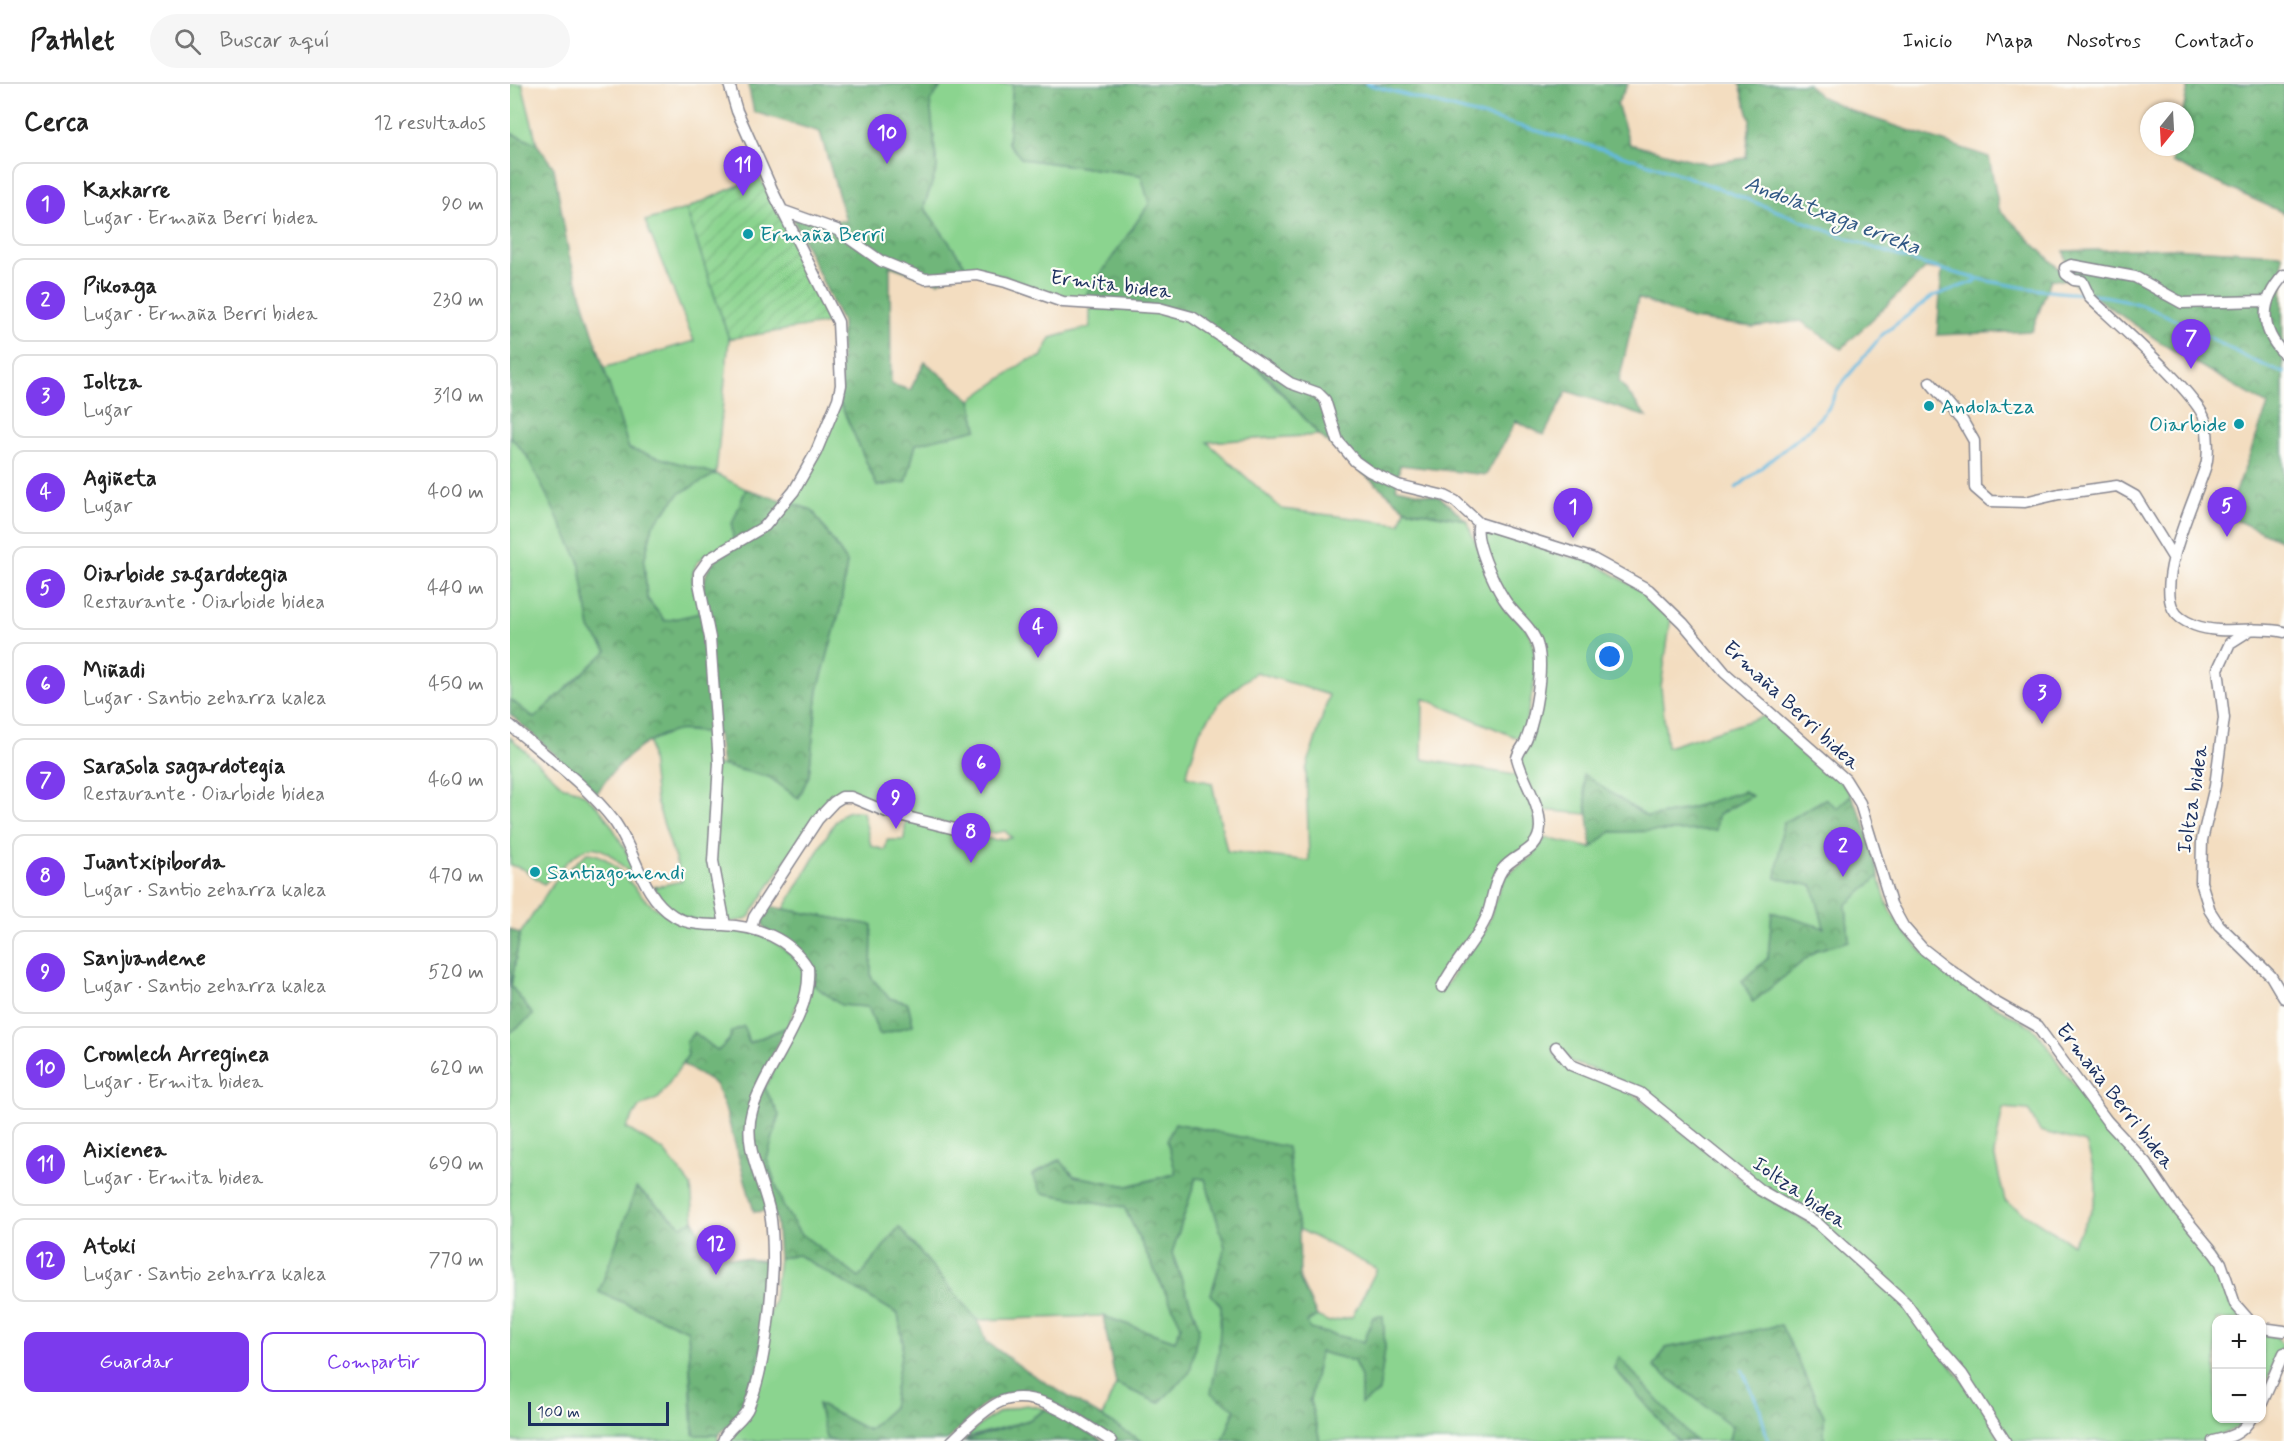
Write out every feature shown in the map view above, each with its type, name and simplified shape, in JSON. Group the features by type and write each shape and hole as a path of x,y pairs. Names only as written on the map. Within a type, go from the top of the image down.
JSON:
{"street":[{"path":"725,925 713,861 719,763 710,638 699,573 709,559 765,526 794,491 820,442 838,399 841,385 838,322 763,169 729,84"},
{"name":"Ermita bidea","path":"787,216 837,230 881,261 912,276 936,280 977,275 1063,302 1159,308 1192,317 1290,383 1318,393 1325,400 1338,441 1355,461 1369,471 1398,485 1445,496 1455,501 1479,523"},
{"path":"2265,301 2182,303 2135,277 2072,265 2065,268 2066,274 2074,280 2082,280 2089,293 2190,395 2205,421 2207,463 2184,519 2174,559 2170,597 2173,610 2182,619 2212,630 2267,628 2284,632"},
{"path":"2284,275 2271,289 2265,301 2270,338 2284,354"},
{"path":"1930,382 1962,420 1974,441 1975,488 1990,501 2025,502 2059,494 2117,486 2135,496 2174,559"},
{"path":"1442,987 1450,969 1487,915 1492,895 1503,869 1529,851 1540,828 1535,803 1517,758 1527,738 1532,716 1539,675 1538,647 1528,625 1510,608 1494,581 1477,535 1479,523"},
{"name":"Ermaña Berri bidea","path":"1479,523 1591,558 1649,590 1683,623 1725,673 1845,778 1860,803 1891,904 1903,926 1922,948 1944,966 2004,1009 2037,1026 2107,1121 2146,1163 2175,1206 2214,1253 2221,1263 2235,1304 2245,1315"},
{"name":"Ioltza bidea","path":"2252,629 2230,643 2218,669 2224,718 2215,786 2202,840 2201,882 2210,911 2219,925 2271,976 2284,998"},
{"path":"510,725 588,794 614,821 649,889 662,908 689,922 751,927 777,939 804,961 809,979 792,1028 752,1112 751,1149 770,1212 772,1264 759,1376 744,1416 728,1431 723,1441"},
{"path":"751,927 754,917 818,819 826,808 842,797 851,797 887,812 967,832"},
{"name":"Ioltza bidea","path":"1556,1047 1571,1065 1640,1093 1760,1190 1816,1222 1905,1302 1933,1341 1962,1374 2005,1441"},
{"path":"2266,1329 2284,1331"},
{"path":"2266,1394 2284,1353"},
{"path":"952,1441 997,1404 1011,1398 1025,1397 1067,1414 1111,1441"},
{"path":"2213,1441 2230,1437 2244,1430 2249,1423"}],"green space":[{"path":"510,84 522,84 537,144 510,133"},
{"path":"748,84 943,84 930,101 937,168 924,207 967,268 938,282 890,266 891,384 910,390 925,362 971,400 977,429 916,444 906,482 877,486 840,403 842,322 793,219 846,221 820,132 754,112"},
{"path":"943,84 1013,84 1008,143 1022,159 1141,175 1150,204 1082,301 1060,297 1007,277 967,268 924,207 937,168 930,101"},
{"path":"1013,84 1628,84 1617,104 1630,144 1708,164 1746,158 1750,120 1740,84 1808,84 1819,96 1857,113 1989,157 1999,209 2070,280 2064,251 2170,248 2282,254 2284,542 2227,516 2268,405 2166,346 2071,281 2051,279 2032,331 1937,335 1942,270 1926,268 1841,349 1801,321 1753,327 1692,319 1638,298 1619,381 1647,417 1567,391 1544,435 1516,421 1486,475 1400,465 1396,488 1440,497 1466,520 1405,509 1319,435 1270,379 1204,327 1164,311 1082,301 1149,204 1141,175 1022,159 1008,143"},
{"path":"2189,84 2284,84 2284,213 2172,162 2173,156 2194,156 2194,102 2185,102"},
{"path":"510,133 537,144 554,168 569,255 629,449 716,474 680,493 653,525 644,561 647,599 665,621 701,613 706,574 715,561 734,548 732,524 746,489 812,510 847,562 840,610 818,690 809,776 798,798 769,777 722,765 718,734 686,730 664,735 641,746 612,772 597,793 510,714 510,699 534,718 607,651 590,629 579,561 527,456 510,436"},
{"path":"759,176 835,322 729,339 686,209"},
{"path":"686,209 729,339 716,474 746,489 732,524 733,541 708,554 695,567 693,585 701,613 665,621 647,598 644,561 653,525 680,493 715,474 629,449 603,368 694,341 645,221"},
{"path":"1090,308 1146,309 1164,311 1186,318 1229,344 1249,361 1319,435 1207,442 1282,509 1400,524 1405,509 1466,520 1501,602 1526,628 1533,641 1536,675 1522,740 1423,698 1422,759 1520,776 1532,804 1536,826 1530,844 1508,860 1499,870 1482,919 1441,980 1446,986 1458,966 1485,932 1499,890 1507,875 1534,855 1545,838 1591,848 1610,832 1716,830 1718,815 1751,796 1744,791 1677,812 1647,817 1583,775 1587,814 1540,810 1522,767 1522,758 1530,742 1542,676 1542,655 1531,625 1511,604 1498,583 1481,536 1483,529 1568,557 1591,561 1640,590 1671,618 1661,687 1667,747 1768,715 1841,781 1851,795 1837,808 1825,799 1783,823 1776,878 1813,886 1825,929 1772,913 1768,958 1742,981 1753,1001 1817,950 1849,941 1846,905 1879,876 1887,904 1900,927 1926,956 1989,1003 2031,1026 2065,1073 2116,1135 2138,1156 2186,1225 2215,1260 2230,1304 2239,1315 2212,1315 2212,1423 2243,1423 2207,1441 2008,1441 1981,1393 1934,1338 1906,1299 1814,1218 1761,1188 1649,1096 1607,1074 1571,1062 1558,1046 1553,1047 1555,1055 1564,1065 1622,1087 1642,1100 1760,1194 1813,1225 1904,1305 1981,1404 2001,1441 1824,1441 1824,1416 1781,1325 1666,1348 1654,1367 1732,1426 1729,1441 1695,1441 1619,1358 1614,1368 1678,1441 1320,1441 1310,1401 1320,1352 1354,1361 1361,1377 1362,1403 1379,1392 1385,1348 1383,1316 1373,1317 1364,1342 1310,1329 1307,1322 1317,1316 1329,1322 1352,1317 1377,1269 1299,1229 1286,1147 1175,1123 1167,1140 1176,1173 1128,1186 1074,1176 1059,1160 1032,1175 1042,1193 1124,1207 1181,1325 1175,1341 1103,1316 977,1320 899,1227 859,1278 799,1232 783,1206 767,1159 779,1115 765,1088 794,1031 811,983 841,1005 868,1007 880,1035 913,1025 908,1003 889,998 871,977 872,925 784,909 833,825 849,811 863,812 871,846 885,850 887,840 904,840 906,820 994,840 1012,838 1005,831 994,833 979,831 886,809 853,794 843,794 831,799 817,812 749,917 724,922 691,919 671,910 654,887 682,881 656,800 649,741 677,730 710,733 715,764 769,777 799,798 809,775 818,690 840,610 847,562 812,510 792,504 818,456 840,403 877,486 906,482 916,444 977,429 971,400 1026,361 1041,357 1051,338 1090,327","holes":["1256,672 1329,695 1306,770 1309,861 1227,851 1212,783 1186,776 1200,731 1222,699","2003,1108 2028,1110 2040,1131 2086,1143 2094,1174 2096,1196 2088,1218 2072,1244 2005,1201 1994,1154"]},
{"path":"510,436 527,456 580,561 590,629 607,651 534,718 510,699"},
{"path":"510,737 564,787 578,791 602,812 622,843 644,887 604,851 595,848 585,849 575,856 544,884 523,869 510,865"},
{"path":"1583,774 1647,817 1677,812 1744,791 1752,796 1718,815 1716,830 1610,832 1592,848"},
{"path":"1851,795 1864,822 1879,876 1846,905 1849,941 1817,950 1753,1002 1742,981 1768,958 1772,912 1824,928 1813,886 1776,878 1783,823 1825,799 1837,808"},
{"path":"587,853 598,855 608,861 644,898 662,911 756,933 773,941 789,953 805,971 802,993 787,1027 748,1043 744,1027 732,1031 729,1040 718,1051 694,1032 686,1042 688,1055 659,1098 639,1107 626,1128 664,1151 691,1186 694,1220 682,1227 637,1188 599,1292 688,1330 693,1434 718,1435 718,1441 510,1441 510,1033 533,1015 511,986 520,934 554,882"},
{"path":"767,906 872,925 871,977 889,998 908,1003 913,1025 880,1035 868,1007 841,1005 811,983 810,969 764,927 761,916"},
{"path":"510,929 520,934 511,986 533,1015 510,1033"},
{"path":"744,1026 749,1043 787,1027 760,1079 779,1115 767,1159 783,1206 799,1232 859,1278 899,1227 977,1320 987,1342 1028,1372 1141,1441 1117,1441 1047,1400 1028,1393 1008,1393 985,1403 947,1441 837,1441 826,1438 818,1404 868,1430 892,1408 903,1343 898,1314 798,1255 779,1258 776,1218 766,1211 754,1212 725,1108 715,1084 682,1064 688,1055 686,1042 694,1032 718,1051 729,1040 732,1031"},
{"path":"1175,1123 1287,1147 1299,1229 1300,1280 1317,1316 1307,1322 1310,1329 1364,1342 1373,1317 1383,1316 1385,1348 1379,1392 1361,1404 1361,1377 1354,1361 1320,1352 1310,1401 1320,1441 1223,1441 1235,1409 1211,1393 1219,1349 1221,1306 1211,1294 1225,1247 1205,1179 1196,1178 1172,1253 1199,1327 1190,1372 1159,1403 1116,1384 1103,1316 1175,1341 1181,1325 1124,1207 1042,1193 1032,1175 1060,1160 1074,1176 1128,1186 1176,1174 1167,1140"},
{"path":"1196,1178 1205,1179 1225,1247 1211,1294 1221,1306 1219,1349 1235,1409 1223,1441 1141,1441 1102,1417 1116,1384 1159,1403 1199,1327 1172,1253"},
{"path":"636,1188 682,1226 694,1220 706,1243 722,1254 741,1259 766,1261 766,1294 756,1373 743,1408 718,1435 694,1435 688,1330 599,1292"},
{"path":"798,1255 898,1314 903,1343 892,1408 868,1430 818,1404 826,1438 837,1441 727,1441 774,1300 779,1258"},
{"path":"1781,1325 1824,1416 1824,1441 1729,1441 1732,1426 1654,1367 1666,1348"},
{"path":"2266,1335 2277,1337 2282,1345 2266,1383"},
{"path":"1619,1357 1695,1441 1678,1441 1614,1368"},
{"path":"1027,1405 1046,1409 1029,1420 965,1438 1000,1412"},
{"path":"1046,1409 1103,1441 962,1441 1029,1420"}],"waterway":[{"name":"Andolatxaga erreka","path":"1367,84 1627,157 1712,186 1849,239 1940,269 1987,281 2086,294"},
{"path":"1736,488 1808,430 1828,409 1839,387 1882,335 1933,296 1976,281"},
{"name":"Andolatxaga erreka","path":"2092,295 2143,306 2284,373"},
{"path":"1742,1370 1760,1409 1768,1441"}],"place":[{"name":"Cromlech Arreginea","path":"887,164"},
{"name":"Aixienea","path":"743,196"},
{"name":"Ermaña Berri","path":"748,234"},
{"name":"Sarasola sagardotegia","path":"2191,369"},
{"name":"Andolatza","path":"1929,406"},
{"name":"Oiarbide","path":"2239,424"},
{"name":"Oiarbide sagardotegia","path":"2227,537"},
{"name":"Kaxkarre","path":"1573,538"},
{"name":"Agiñeta","path":"1038,658"},
{"name":"Ioltza","path":"2042,724"},
{"name":"Miñadi","path":"981,794"},
{"name":"Sanjuandene","path":"896,829"},
{"name":"Juantxipiborda","path":"971,863"},
{"name":"Santiagomendi","path":"535,872"},
{"name":"Pikoaga","path":"1843,877"},
{"name":"Atoki","path":"716,1275"}]}
